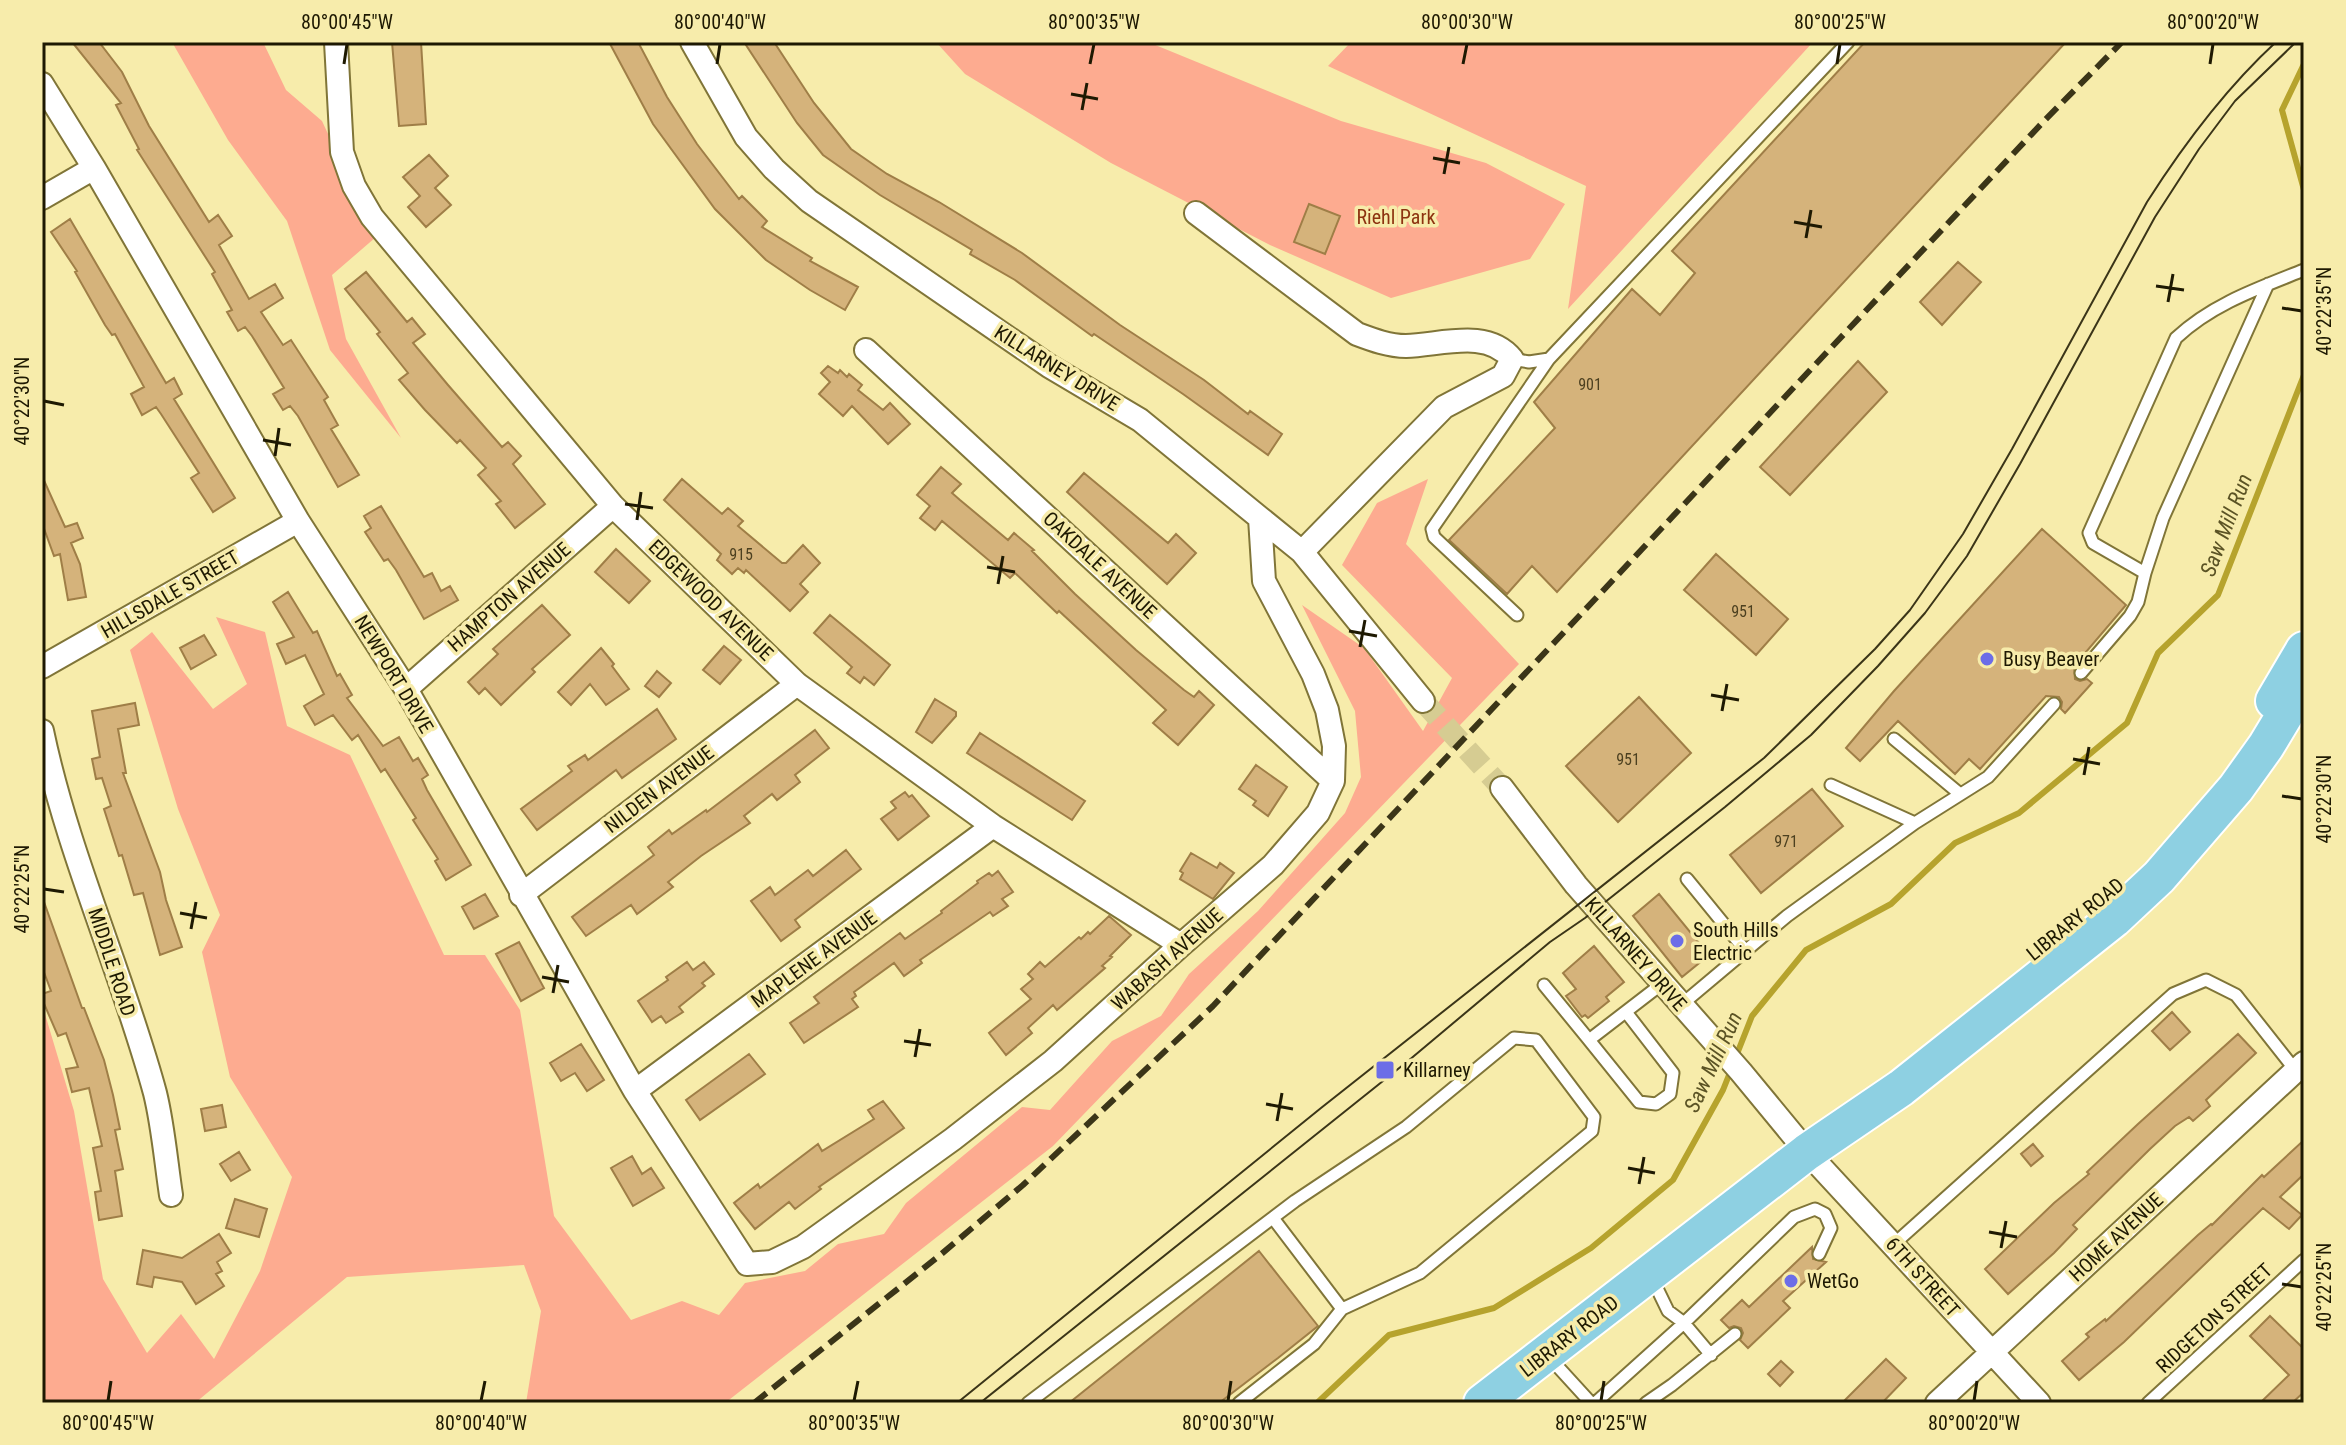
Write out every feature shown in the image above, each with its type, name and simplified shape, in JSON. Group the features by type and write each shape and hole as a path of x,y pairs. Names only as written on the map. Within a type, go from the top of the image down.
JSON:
{"main road":[{"name":"LIBRARY ROAD","path":"1807,1152 1887,1068 2105,897 2142,864 2190,815 2219,778 2281,691 2304,650"},
{"name":"LIBRARY ROAD","path":"1482,1403 1807,1152 1901,1088 2114,919 2168,867 2236,788 2304,683"}],"street":[{"name":"EDGEWOOD AVENUE","path":"336,42 342,152 354,186 372,217 613,506 797,684 993,826 1181,945"},
{"name":"KILLARNEY DRIVE","path":"692,42 746,137 774,169 809,201 1049,366 1140,420 1302,552 1423,701"},
{"name":"NEWPORT DRIVE","path":"42,84 94,168 298,521 406,689 635,1091 747,1264"},
{"path":"42,198 94,168"},
{"path":"1196,213 1357,334 1403,346 1478,340 1502,347 1512,359 1503,376 1444,407 1302,552"},
{"name":"OAKDALE AVENUE","path":"866,350 1333,781"},
{"name":"HAMPTON AVENUE","path":"406,689 613,506"},
{"name":"WABASH AVENUE","path":"747,1264 772,1262 803,1247 953,1139 1053,1061 1273,865 1318,813 1333,781 1334,746 1327,710 1313,674 1264,581 1260,518"},
{"name":"HILLSDALE STREET","path":"42,667 298,521"},
{"name":"NILDEN AVENUE","path":"521,895 797,684"},
{"name":"MIDDLE ROAD","path":"42,731 71,840 155,1095 171,1195"},
{"name":"KILLARNEY DRIVE","path":"1502,788 1576,885 1741,1072 1807,1152"},
{"name":"MAPLENE AVENUE","path":"635,1091 993,826"},
{"name":"HOME AVENUE","path":"1937,1403 2300,1067"},
{"name":"6TH STREET","path":"1807,1152 2039,1403"}],"lane":[{"path":"1517,615 1434,537 1432,529 1549,359 1848,42"},
{"path":"2145,573 2093,543 2089,533 2176,338 2194,321 2227,301 2304,270"},
{"path":"2081,673 2130,616 2138,602 2163,518 2268,284"},
{"path":"1512,359 1529,362 1549,359"},
{"path":"1681,1005 1770,928 1915,823 1988,777 2054,704"},
{"path":"1894,739 1960,794"},
{"path":"1831,785 1915,823"},
{"path":"1687,879 1745,950"},
{"path":"1894,1244 2173,994 2206,980 2236,995 2300,1067"},
{"path":"1589,1040 1663,983"},
{"path":"1544,985 1639,1102 1656,1104 1670,1094 1673,1073 1626,1012"},
{"path":"1028,1403 1273,1218 1406,1127 1514,1038 1536,1040 1594,1117 1592,1131 1420,1273 1342,1309 1314,1344 1239,1403"},
{"path":"1546,1354 1593,1403 1684,1323 1794,1217 1815,1209 1825,1214 1831,1228 1819,1254"},
{"path":"1273,1218 1342,1309"},
{"name":"RIDGETON STREET","path":"2148,1403 2304,1260"},
{"path":"1650,1274 1668,1311 1684,1323 1711,1355"},
{"path":"1646,1403 1735,1334"}],"green space":[{"path":"172,42 263,42 286,90 322,121 376,237 332,275 346,339 401,438 330,350 287,221 228,140"},
{"name":"Riehl Park","path":"936,42 1148,42 1341,121 1486,163 1565,204 1530,259 1391,298 1270,245 1111,163 965,74"},
{"path":"1351,42 1813,42 1568,309 1586,186 1328,66"},
{"path":"1428,479 1406,544 1519,664 1053,1146 725,1403 526,1403 541,1311 524,1265 347,1277 195,1403 42,1403 42,1004 74,1111 103,1279 147,1353 181,1314 214,1359 260,1271 292,1177 230,1077 202,952 220,915 178,809 130,650 152,632 213,709 247,684 216,617 265,632 287,726 350,755 444,955 485,955 520,1010 554,1216 631,1320 682,1301 719,1315 745,1283 805,1271 838,1244 884,1234 906,1203 1022,1107 1050,1110 1112,1041 1161,1016 1189,974 1258,911 1345,813 1361,777 1355,711 1302,605 1364,648 1423,731 1452,678 1342,565 1377,503"}],"building":[{"path":"72,42 99,42 122,72 149,126 209,222 218,215 232,236 219,245 249,299 275,284 283,298 261,312 283,345 291,340 328,397 324,400 338,425 331,429 359,475 338,487 298,416 290,406 283,410 273,394 284,388 252,336 245,327 238,331 227,312 232,310 212,274 215,272 137,150 116,105 121,103"},
{"path":"392,42 421,42 426,124 399,126"},
{"path":"609,42 638,42 667,97 697,144 739,199 742,196 767,221 762,227 812,258 810,261 858,287 845,310 766,260 715,209 653,124"},
{"path":"744,42 774,42 814,103 851,149 887,174 1022,253 1120,325 1282,434 1268,455 1015,280 970,254 972,250 880,195 823,155 797,123"},
{"path":"1865,42 2066,42 1557,592 1532,566 1507,594 1449,540 1555,428 1534,402 1632,289 1660,315 1695,273 1672,251"},
{"path":"429,155 448,176 435,188 451,205 426,227 408,207 420,196 403,177"},
{"path":"1309,204 1340,216 1325,254 1294,242"},
{"path":"70,219 166,383 174,378 182,394 174,399 235,498 213,512 191,478 199,473 156,407 142,415 131,394 144,387 115,334 112,335 105,325 77,271 51,232"},
{"path":"1958,262 1981,282 1942,325 1920,302"},
{"path":"366,272 407,322 412,318 425,334 413,343 448,385 502,447 508,442 521,456 513,464 545,504 515,528 496,504 501,501 478,475 486,468 460,440 457,443 399,380 408,373 345,289"},
{"path":"1858,361 1887,392 1790,495 1760,467"},
{"path":"828,366 838,373 840,370 847,377 849,374 862,385 858,390 883,410 890,403 910,424 888,444 852,406 843,416 819,394 830,382 821,373"},
{"path":"941,467 961,484 952,493 960,500 1008,540 1014,533 1136,650 1184,690 1194,697 1199,691 1214,705 1178,745 1153,723 1166,710 1059,611 1057,613 1015,573 1010,578 942,521 935,530 920,518 930,506 917,495"},
{"path":"1084,473 1168,543 1176,534 1196,553 1167,584 1067,492"},
{"path":"42,476 65,527 77,523 83,538 71,543 80,564 86,597 68,600 60,554 54,556 42,523"},
{"path":"682,479 722,514 728,508 743,521 738,526 782,563 786,563 803,545 820,563 800,584 808,592 790,611 746,570 744,573 738,568 732,574 717,560 721,554 664,500"},
{"path":"381,506 424,577 432,573 441,591 450,586 458,600 424,619 396,570 388,559 384,561 365,532 371,528 364,516"},
{"path":"2042,529 2126,605 2074,666 2075,679 2087,679 2092,683 2065,713 2059,697 2046,696 1980,769 1969,759 1955,774 1898,721 1860,761 1846,748"},
{"path":"616,549 650,581 629,603 595,572"},
{"path":"1716,554 1788,619 1756,655 1684,590"},
{"path":"288,592 313,633 317,631 337,676 340,674 352,695 347,698 383,746 399,737 413,761 418,758 428,775 422,779 427,790 471,865 446,880 435,861 438,859 413,820 416,818 385,769 381,772 358,735 352,740 333,715 315,725 304,706 324,694 305,655 286,664 277,644 294,637 273,602"},
{"path":"542,605 570,635 532,669 535,672 501,705 485,688 479,694 468,682 498,654 493,649"},
{"path":"830,615 890,665 874,685 864,677 860,683 847,673 852,667 814,633"},
{"path":"204,635 216,655 191,669 180,648"},
{"path":"724,646 741,660 720,684 703,670"},
{"path":"601,648 629,689 606,705 590,684 571,705 558,692"},
{"path":"657,671 671,683 659,697 645,686"},
{"path":"1639,697 1691,753 1618,822 1566,766"},
{"path":"935,699 956,712 956,716 932,743 916,732"},
{"path":"135,703 139,725 118,729 126,773 123,773 160,872 182,947 160,955 143,893 134,895 122,855 119,856 104,809 111,806 102,778 96,779 92,759 100,757 92,711"},
{"path":"657,709 676,739 622,778 616,770 537,830 521,809 572,771 568,766 585,755 588,760"},
{"path":"815,730 829,748 795,775 800,782 777,800 772,794 744,816 750,823 668,882 673,887 637,914 631,905 586,936 572,917 654,855 648,847 669,830 672,834 707,812"},
{"path":"980,733 1085,801 1072,820 967,753"},
{"path":"1256,765 1287,787 1268,816 1253,805 1256,801 1239,789"},
{"path":"1812,789 1843,826 1761,893 1730,855"},
{"path":"905,792 909,797 912,795 929,816 898,840 881,819 896,808 891,802"},
{"path":"846,850 861,869 795,920 800,927 781,941 751,901 770,887 775,895 808,870 813,876"},
{"path":"1191,853 1217,868 1220,863 1234,873 1213,899 1180,879 1183,873 1180,871"},
{"path":"998,871 1013,892 1002,899 1008,906 993,916 990,912 920,960 922,963 904,976 894,963 854,992 856,996 852,999 858,1007 804,1043 790,1023 819,1003 814,997 900,933 905,939 942,913 977,881"},
{"path":"485,894 498,916 474,929 462,907"},
{"path":"1659,894 1709,955 1682,977 1633,916"},
{"path":"42,902 104,1060 113,1095 120,1129 115,1130 123,1169 115,1171 122,1216 99,1220 95,1192 101,1191 93,1148 102,1146 89,1088 72,1092 66,1069 78,1067 66,1033 58,1036 42,999 42,994 51,991 42,967"},
{"path":"1109,916 1131,935 1102,966 1105,968 1057,1010 1053,1005 1028,1028 1032,1033 1006,1055 989,1033 1031,999 1021,989 1033,979 1028,974 1040,962 1045,967"},
{"path":"519,942 544,988 521,1001 496,954"},
{"path":"1594,946 1624,982 1606,997 1609,1001 1588,1018 1585,1015 1582,1017 1566,996 1576,989 1563,973"},
{"path":"687,962 693,970 704,962 714,974 702,983 705,986 679,1007 683,1012 666,1023 661,1016 652,1022 638,1001"},
{"path":"2172,1012 2190,1032 2170,1050 2152,1031"},
{"path":"2238,1034 2256,1053 2206,1100 2210,1106 2193,1121 2189,1117 2175,1126 2150,1149 2073,1225 2077,1229 2054,1253 2008,1294 1985,1269"},
{"path":"581,1044 604,1080 587,1091 575,1073 561,1081 550,1063"},
{"path":"749,1054 765,1074 700,1120 686,1100"},
{"path":"883,1101 904,1128 819,1187 821,1189 795,1209 789,1202 755,1229 734,1203 758,1184 760,1188 818,1144 822,1151 874,1119 868,1110"},
{"path":"222,1105 226,1127 205,1131 201,1109"},
{"path":"2304,1140 2304,1174 2280,1197 2302,1215 2289,1229 2263,1208 2124,1342 2079,1380 2062,1361 2089,1337 2086,1334 2106,1321 2262,1175 2264,1177"},
{"path":"2033,1144 2043,1156 2031,1166 2021,1154"},
{"path":"239,1152 250,1170 231,1181 220,1164"},
{"path":"632,1156 642,1174 651,1168 664,1188 633,1206 611,1168"},
{"path":"235,1199 267,1209 259,1237 226,1228"},
{"path":"219,1234 231,1253 217,1262 222,1271 216,1274 224,1286 196,1304 182,1282 154,1277 152,1287 137,1284 143,1250 182,1258"},
{"name":"WetGo","path":"1812,1247 1813,1259 1826,1262 1783,1301 1790,1308 1748,1348 1740,1340 1743,1333 1741,1328 1729,1328 1721,1320 1742,1300 1749,1307"},
{"path":"1259,1251 1318,1326 1278,1358 1219,1403 1069,1403"},
{"path":"2270,1316 2304,1349 2304,1392 2292,1403 2260,1403 2289,1375 2250,1336"},
{"path":"1886,1359 1906,1378 1882,1403 1842,1403"},
{"path":"1781,1361 1793,1372 1780,1386 1768,1374"}],"waterway":[{"name":"Saw Mill Run","path":"2304,64 2282,110 2304,190"},
{"name":"Saw Mill Run","path":"1735,1059 1752,1016 1806,950 1891,904 1955,843 2019,813 2127,723 2158,653 2218,595 2304,375"},
{"name":"Saw Mill Run","path":"1317,1403 1389,1335 1494,1308 1591,1248 1673,1180 1731,1070"}],"tunnel":[{"path":"1423,701 1502,788"}],"tram line":[{"path":"957,1403 1321,1108 1764,758 1875,649 1910,610 1963,534 2161,180 2223,98 2276,42"},
{"path":"980,1403 1408,1061 1550,942 1725,807 1811,735 1878,666 1925,613 1967,556 2155,217 2199,149 2235,101 2296,42"}],"railway":[{"path":"754,1403 1023,1185 1213,1006 2044,121 2122,42"}],"place":[{"name":"Busy Beaver","path":"1987,659"},
{"name":"South Hills Electric","path":"1677,941"},
{"name":"Killarney","path":"1385,1070"},
{"name":"WetGo","path":"1791,1281"}]}
